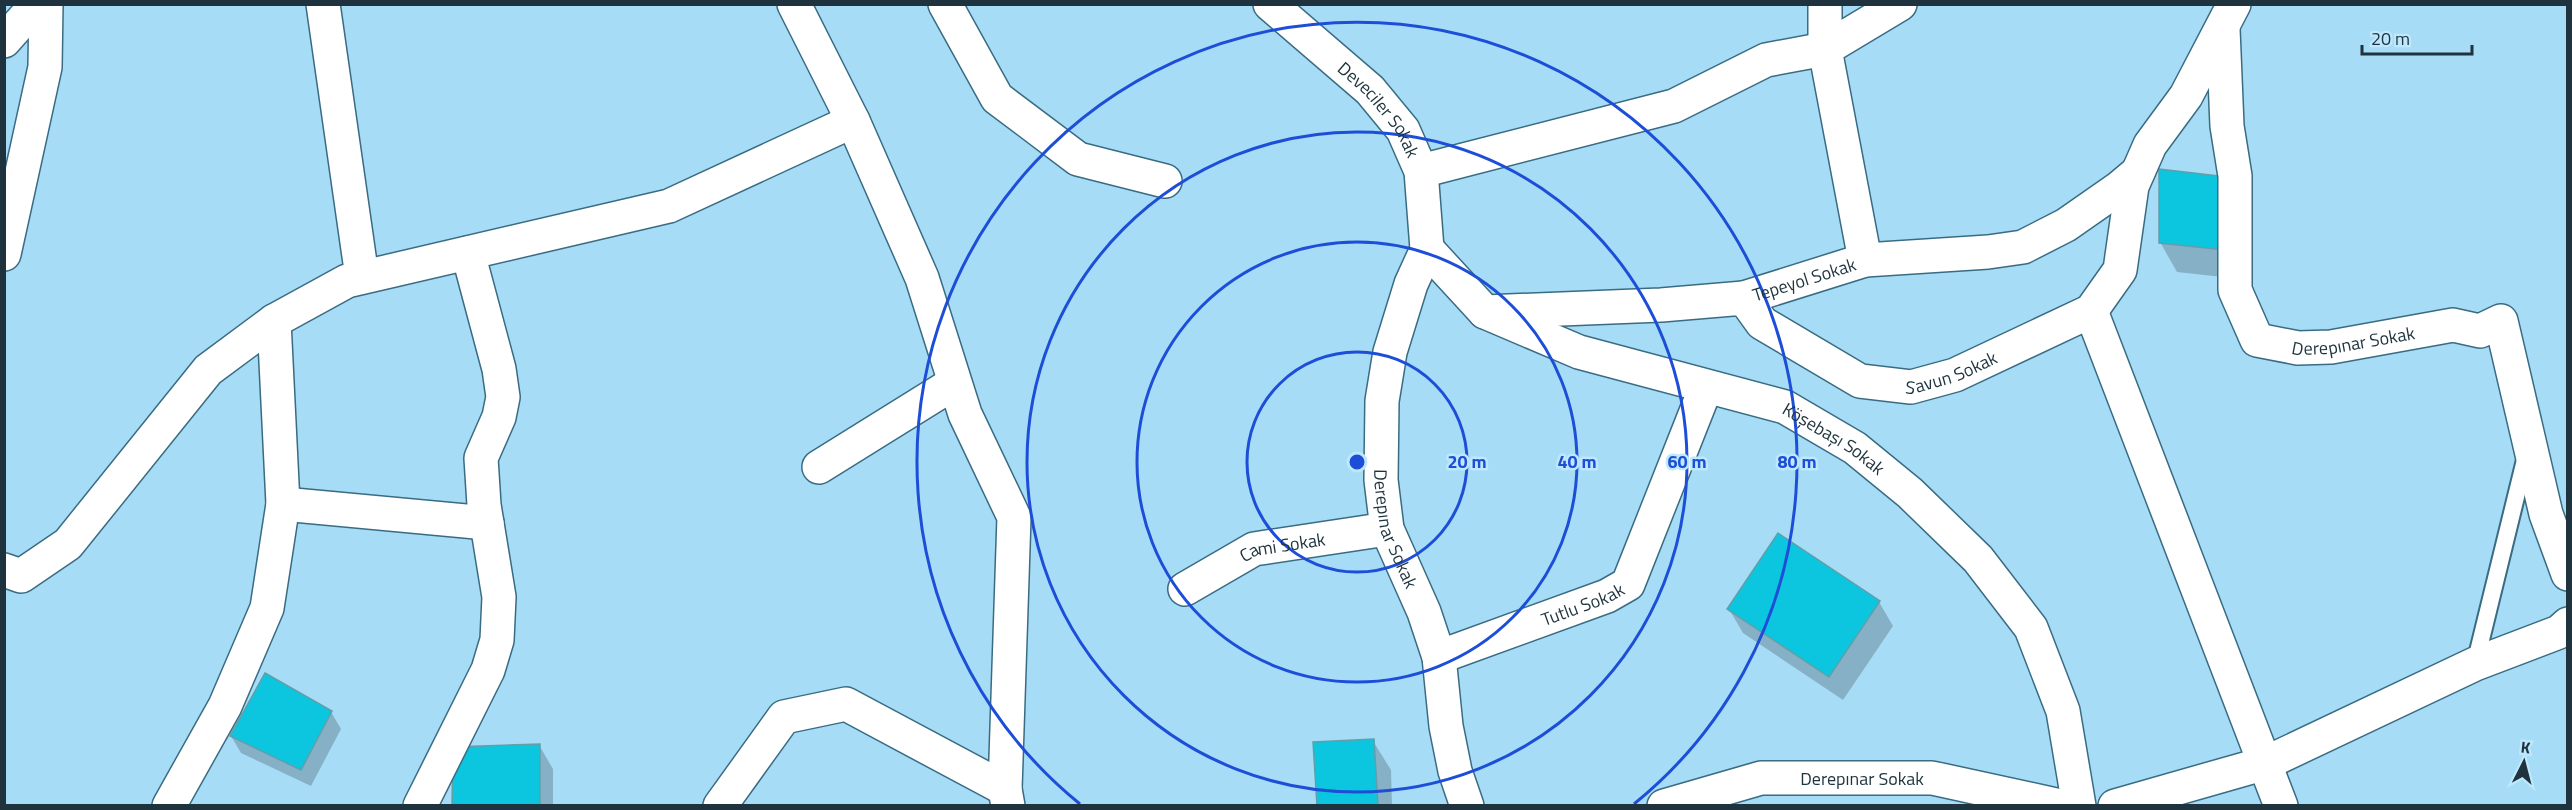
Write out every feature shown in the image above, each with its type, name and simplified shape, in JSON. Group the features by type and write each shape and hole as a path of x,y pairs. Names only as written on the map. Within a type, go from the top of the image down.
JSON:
{"street":[{"path":"4,41 37,4"},
{"path":"4,254 45,67 46,4"},
{"path":"323,4 362,278"},
{"path":"720,806 784,717 846,704 1006,797 1014,517 965,414 922,278 853,121 794,4"},
{"path":"945,4 997,98 1078,159 1165,181"},
{"name":"Deveciler Sokak","path":"1270,4 1370,90 1403,130 1421,171 1427,249"},
{"path":"1825,4 1825,49 1865,260"},
{"path":"1421,171 1674,106 1766,60 1825,49 1900,4"},
{"name":"Savun Sokak","path":"1744,298 1762,323 1860,381 1911,387 1955,375 2091,311 2120,270 2132,186 2150,145 2186,96 2229,17"},
{"name":"Derepınar Sokak","path":"2229,17 2227,126 2235,176 2235,290 2257,340 2298,348 2331,347 2453,325 2480,331 2501,321 2546,514 2568,574"},
{"path":"4,570 21,576 68,544 208,370 274,321 346,281 669,207 853,121"},
{"name":"Tepeyol Sokak","path":"1744,298 1865,260 1988,252 2024,247 2066,225 2138,172"},
{"name":"Derepınar Sokak","path":"1427,249 1411,284 1390,352 1382,401 1382,480 1387,529 1424,612 1439,657 1446,726 1464,805"},
{"name":"Köşebaşı Sokak","path":"1427,249 1485,312 1579,352 1785,407 1855,448 1910,493 1978,559 2031,628 2063,711 2079,806"},
{"path":"420,806 488,670 497,639 499,597 487,524 481,458 499,417 503,397 499,369 468,253"},
{"path":"1485,312 1661,305 1744,298"},
{"path":"2091,311 2281,806"},
{"path":"169,806 225,706 267,608 283,504 274,321"},
{"path":"819,467 954,383"},
{"name":"Tutlu Sokak","path":"1439,657 1607,596 1628,584 1706,387"},
{"path":"283,504 487,524"},
{"name":"Cami Sokak","path":"1185,589 1254,549 1387,529"},
{"path":"2115,806 2266,763 2475,664 2559,633 2568,624"},
{"name":"Derepınar Sokak","path":"1664,806 1761,778 1932,778 2061,806"}],"lane":[{"path":"2475,664 2529,441"}],"building":[{"path":"2159,169 2227,177 2225,250 2159,243"},
{"path":"1778,533 1880,601 1829,677 1727,609"},
{"path":"265,673 332,711 301,770 230,736"},
{"path":"1374,739 1378,806 1317,806 1313,742"},
{"path":"540,744 540,806 452,806 453,747"}]}
